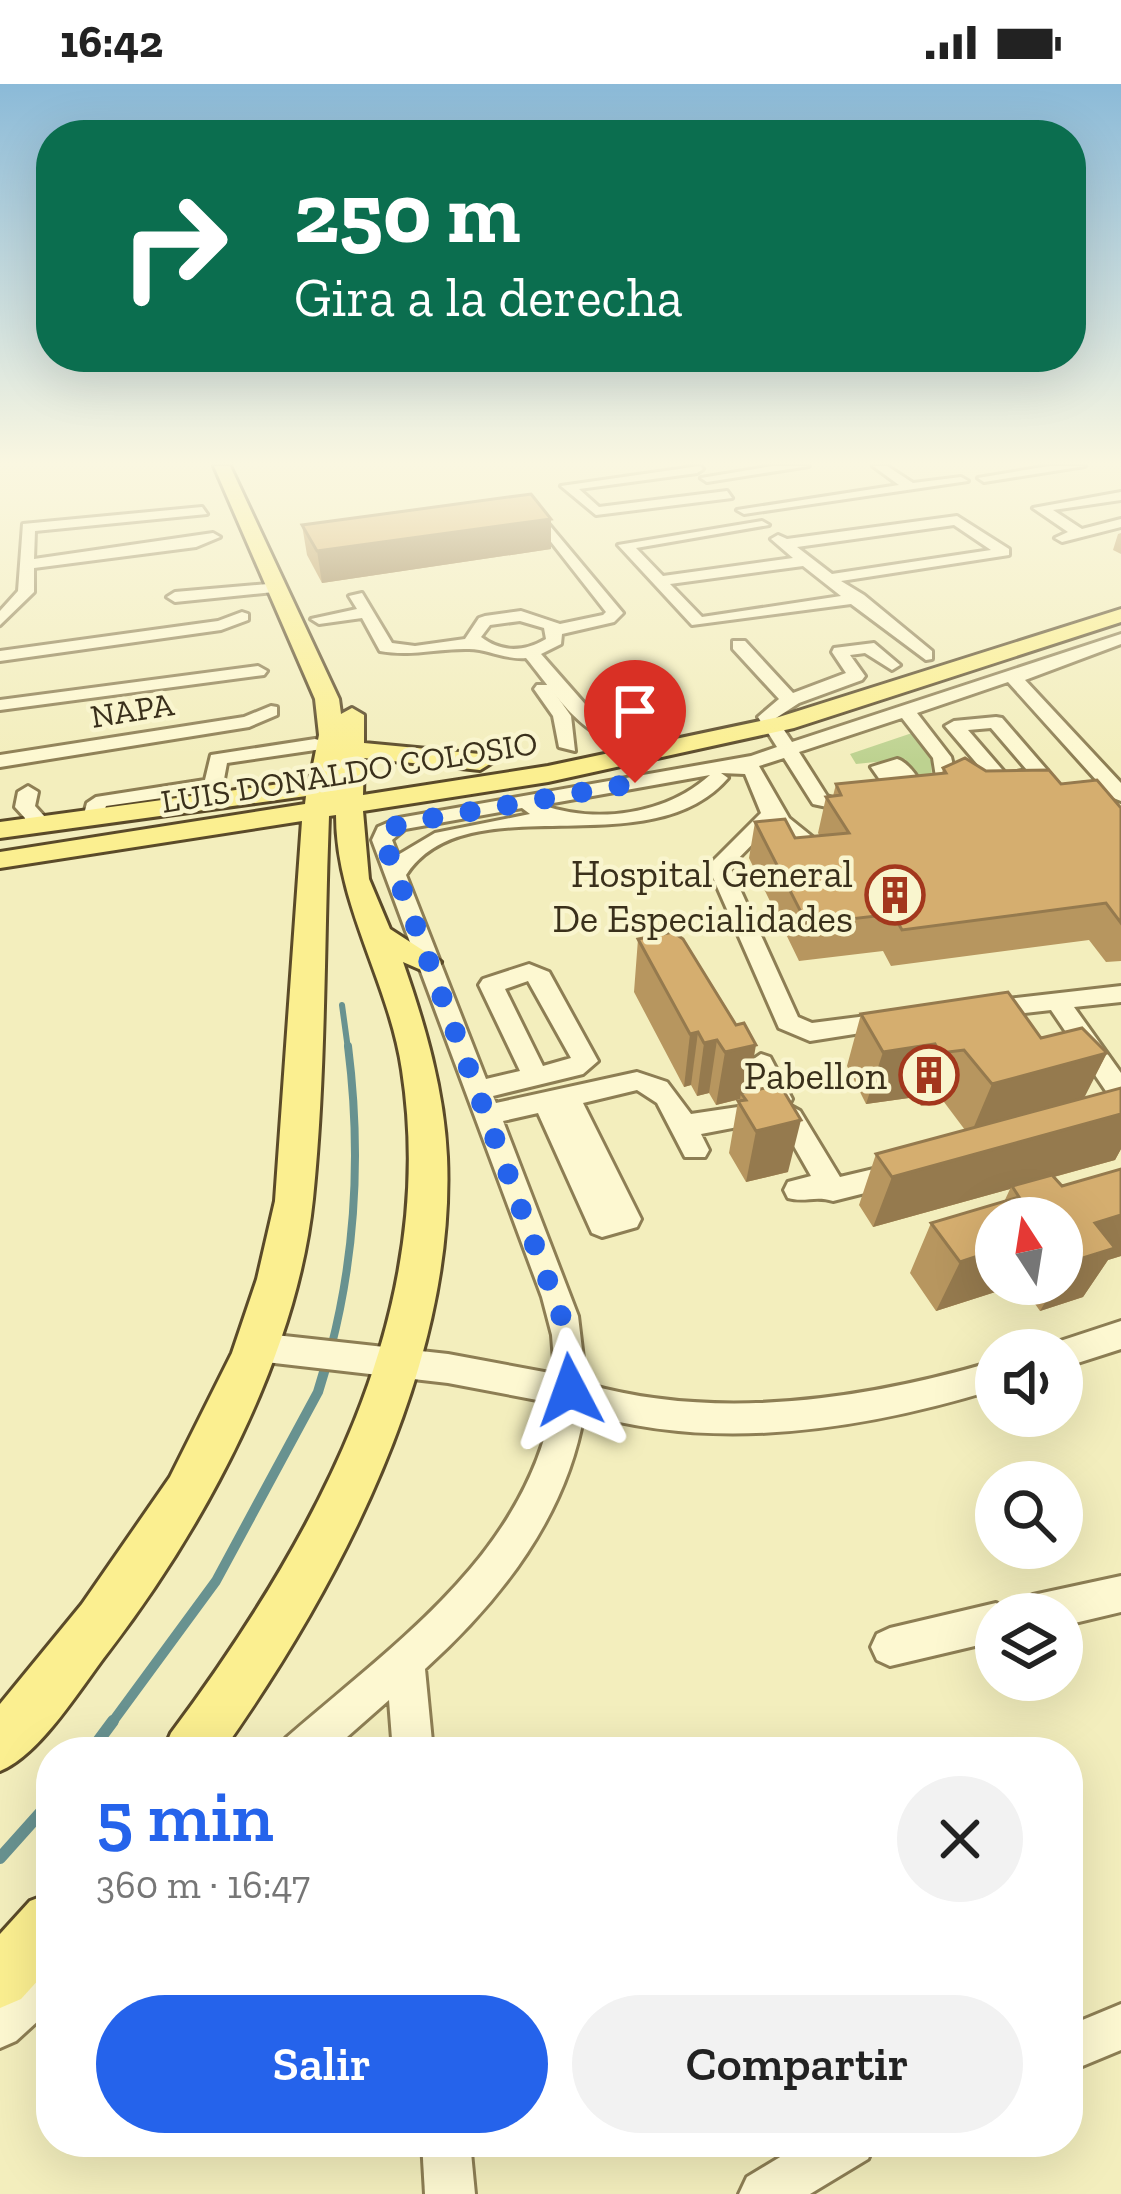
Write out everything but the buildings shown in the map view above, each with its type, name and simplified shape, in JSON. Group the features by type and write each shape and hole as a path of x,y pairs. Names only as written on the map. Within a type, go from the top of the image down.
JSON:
{"main road":[{"path":"284,564 323,628"},
{"path":"202,1737 319,1548 400,1364 424,1238 426,1120 418,1069 378,935 355,879 336,797 331,717 287,564"},
{"name":"LUIS DONALDO COLOSIO","path":"0,860 188,832 480,762 619,737 787,697 1121,593"},
{"name":"LUIS DONALDO COLOSIO","path":"11,828 215,796 336,797 404,811 548,774 772,726 1121,615"},
{"path":"1019,674 1076,630"},
{"path":"331,717 354,750 480,762"},
{"path":"215,796 274,784 302,764 331,717"},
{"path":"0,1744 65,1670 176,1514 216,1442 257,1347 286,1255 294,1201 314,863 354,750"},
{"path":"404,811 573,806"},
{"path":"188,832 282,842 314,863"},
{"path":"378,935 426,962"},
{"path":"0,1978 36,1938"}],"street":[{"path":"0,620 27,588 20,564"},
{"path":"475,643 472,637 477,626 496,618 533,617 556,630 608,619 615,613 576,564"},
{"path":"643,564 698,622 848,597"},
{"path":"658,581 780,564"},
{"path":"809,564 909,660"},
{"path":"826,579 929,564"},
{"path":"176,597 295,582"},
{"path":"357,596 386,646 399,650 475,643 522,653 550,646 556,630"},
{"path":"0,608 19,600"},
{"path":"323,628 366,613"},
{"path":"0,656 221,625 242,617"},
{"path":"395,875 413,849 433,838 723,772 1121,639"},
{"path":"740,645 787,697"},
{"path":"522,653 564,702 619,737"},
{"path":"0,705 258,671"},
{"path":"1019,674 1016,681 1113,789"},
{"path":"848,809 827,806 817,795 767,717 773,709 831,691 853,677"},
{"path":"956,695 999,690 1035,701"},
{"path":"564,702 568,747"},
{"name":"NAPA","path":"0,761 249,722 271,711"},
{"path":"906,711 945,778 968,789"},
{"path":"215,796 218,759 331,717"},
{"path":"619,1407 585,1384 571,1354 483,1102 382,836 404,811 573,806 592,821 671,807 704,794 723,772 752,770 768,822 719,866 788,1022 810,1032 905,1020"},
{"path":"817,795 914,791 945,778"},
{"path":"998,780 1018,795 1113,789"},
{"path":"11,828 34,817 25,807 28,792"},
{"path":"507,805 573,806"},
{"path":"949,1014 1121,994"},
{"path":"1058,1002 1121,1093"},
{"path":"761,1063 779,1107 833,1190 936,1165"},
{"path":"483,1102 650,1082 662,1087 695,1150"},
{"path":"681,1122 697,1125 779,1107"},
{"path":"799,1190 829,1183"},
{"path":"1083,1348 1121,1336"},
{"path":"257,1347 570,1390 619,1407 718,1417 801,1414 918,1397 975,1381"},
{"path":"317,1737 478,1588 508,1551 546,1485 563,1432 571,1354"},
{"path":"563,1432 576,1415 619,1407"},
{"path":"1083,1603 1121,1594"},
{"path":"890,1647 975,1627"},
{"path":"405,1657 412,1737"},
{"path":"0,2025 36,1993"},
{"path":"1083,2043 1121,2027"},
{"path":"447,2157 450,2194"},
{"path":"764,2194 826,2157"}],"green space":[{"path":"912,733 931,760 932,776 923,784 905,759 856,764 850,754"}],"waterway":[{"path":"342,1005 348,1049"},
{"path":"331,1348 354,1198 348,1046"},
{"path":"111,1724 216,1581 318,1392 327,1362"},
{"path":"101,1737 113,1721"},
{"path":"0,1858 36,1818"}],"place":[{"name":"Hospital General De Especialidades","path":"895,895"},
{"name":"Pabellon","path":"929,1075"}],"route":[{"path":"570,1390 567,1332 382,836 399,824 635,783"}]}
